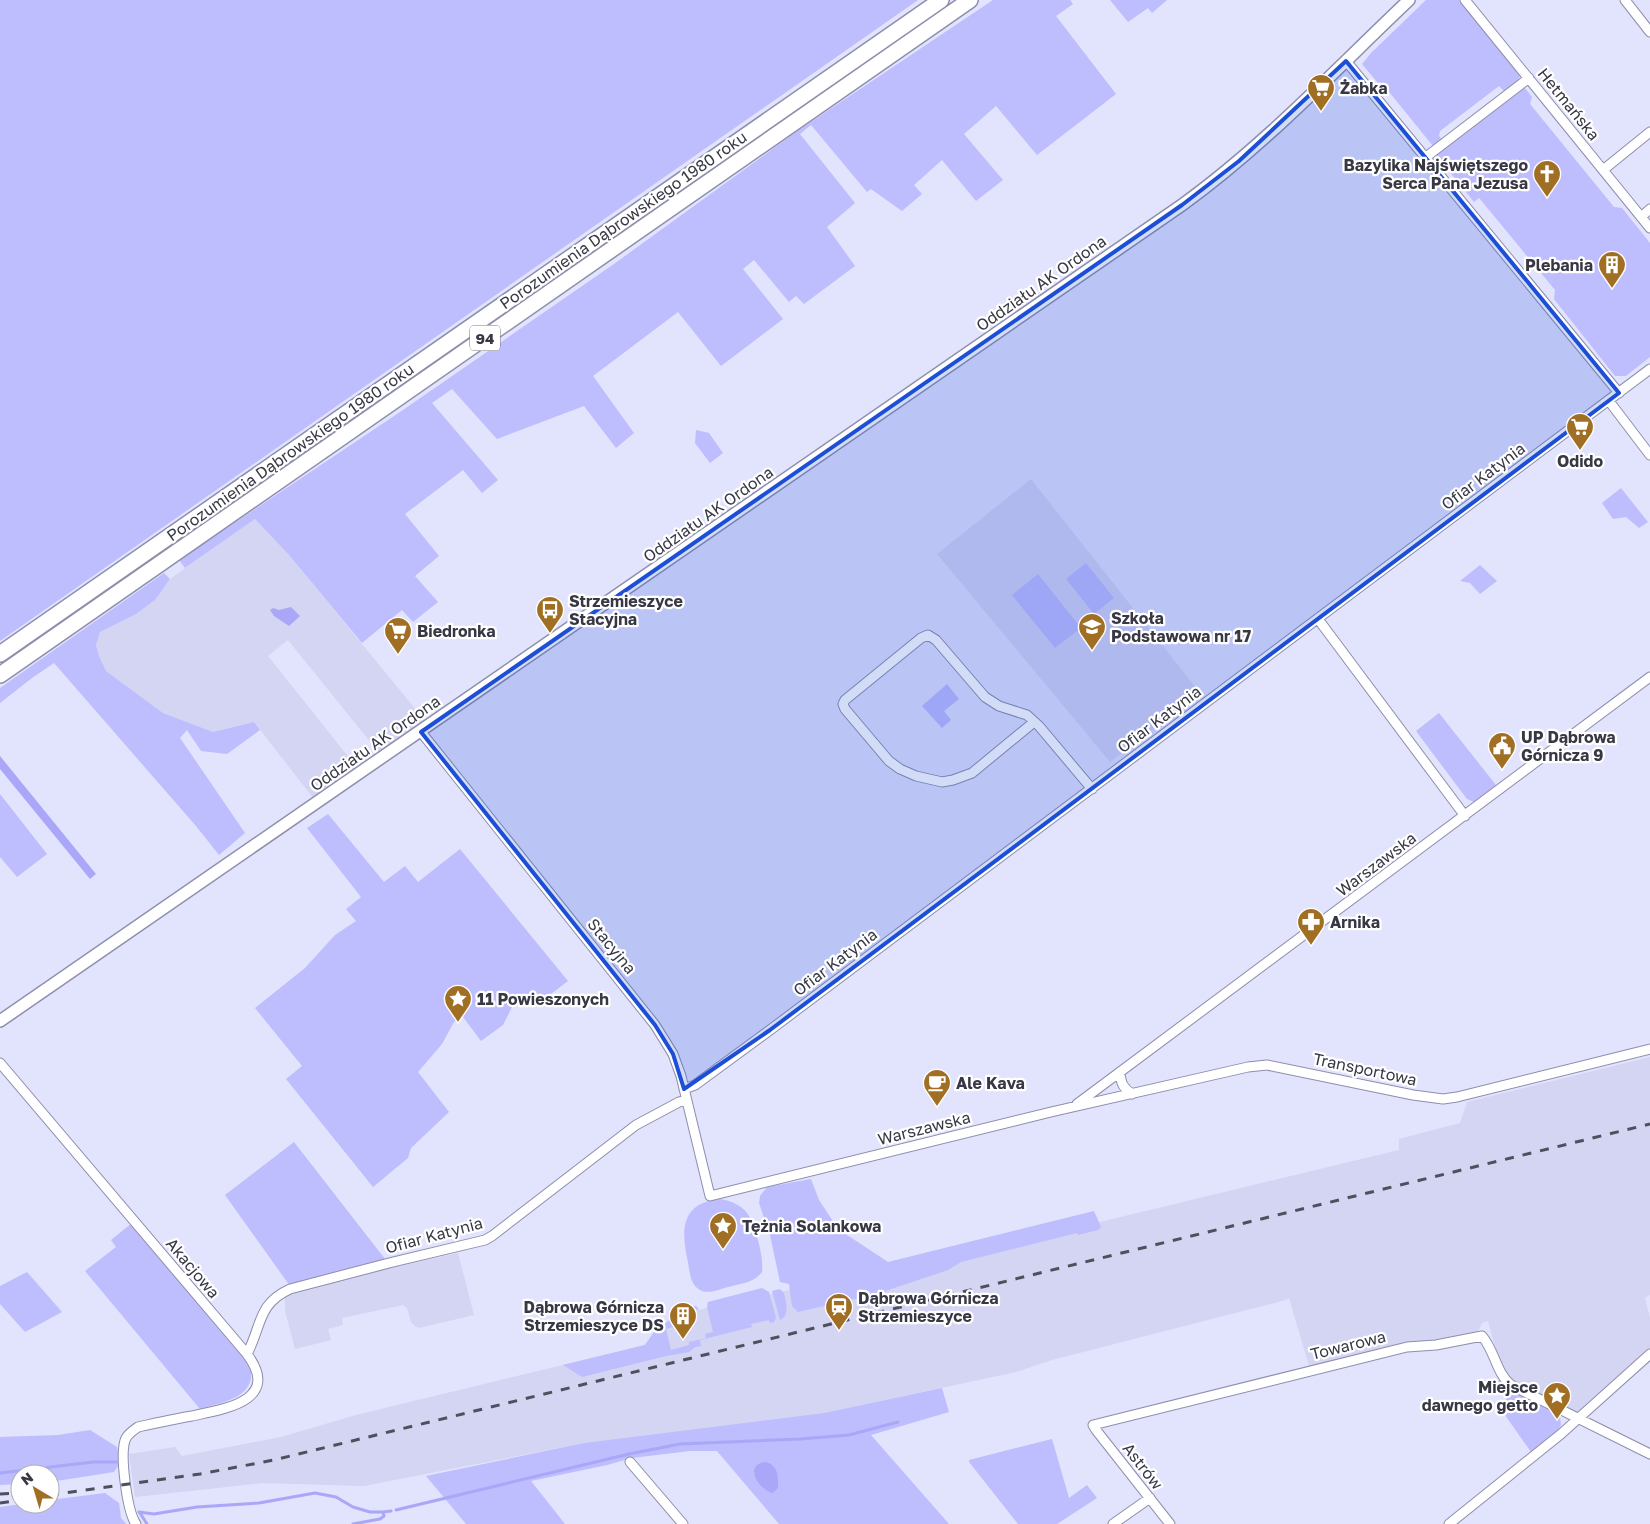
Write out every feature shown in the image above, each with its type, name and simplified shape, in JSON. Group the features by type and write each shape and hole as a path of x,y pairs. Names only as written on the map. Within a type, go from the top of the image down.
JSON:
{"main road":[{"name":"Porozumienia Dąbrowskiego 1980 roku","path":"0,654 941,0"},
{"name":"Porozumienia Dąbrowskiego 1980 roku","path":"0,676 970,0"}],"street":[{"name":"Oddziału AK Ordona","path":"0,1021 1188,201 1256,146 1409,0"},
{"name":"Hetmańska","path":"1465,0 1650,228"},
{"path":"1625,0 1650,32"},
{"path":"1346,60 1619,393"},
{"path":"1426,157 1529,78"},
{"path":"1603,170 1650,132"},
{"path":"1641,216 1650,209"},
{"name":"Ofiar Katynia","path":"684,1089 695,1086 1650,369"},
{"path":"1609,401 1650,455"},
{"path":"1318,619 1465,816"},
{"path":"1034,722 972,773 953,780 939,782 916,776 900,769 889,761 845,709 843,704 845,700 921,638 928,635 936,640 985,697 999,706 1027,715 1034,722 1092,789"},
{"name":"Warszawska","path":"726,1192 1073,1107 1650,677"},
{"name":"Stacyjna","path":"421,732 655,1025 673,1054 684,1089 710,1196 726,1192"},
{"name":"Transportowa","path":"1073,1107 1248,1067 1267,1065 1393,1092 1443,1099 1650,1049"},
{"name":"Akacjowa","path":"0,1063 247,1354 255,1368 257,1380 251,1395 243,1402 234,1406 138,1427 125,1439 123,1471 130,1514 136,1524"},
{"path":"1120,1073 1120,1082 1124,1089 1132,1094"},
{"name":"Ofiar Katynia","path":"247,1354 253,1343 262,1316 273,1298 290,1289 389,1262 484,1240 492,1236 636,1125 686,1100"},
{"name":"Towarowa","path":"1093,1425 1390,1350 1412,1346 1440,1345 1482,1336 1490,1345 1501,1374 1508,1383 1578,1418"},
{"path":"1449,1524 1578,1418 1650,1354"},
{"path":"1578,1418 1650,1454"},
{"name":"Astrów","path":"1093,1425 1170,1524"},
{"path":"630,1462 683,1524"},
{"path":"1113,1524 1150,1498"}],"highlighted area":[{"path":"1346,61 1619,393 770,1030 684,1089 673,1054 655,1025 421,732 1182,205 1239,161"}],"shaded area":[{"path":"0,0 918,0 0,641"},
{"path":"993,0 1070,0 1073,4 1056,16 1116,94 1037,155 996,106 964,134 1003,180 976,201 942,160 914,185 922,194 902,211 871,189 867,192 811,125 800,134 855,203 827,227 855,266 804,304 796,296 789,302 754,260 743,269 783,319 721,366 678,312 593,376 634,433 616,448 584,406 497,439 452,389 432,403 498,480 482,493 463,470 405,514 439,556 415,576 438,602 413,622 402,610 362,643 289,555 255,519 185,568 179,560 403,410 614,264 796,132"},
{"path":"1110,0 1167,0 1152,13 1148,8 1128,22"},
{"path":"1426,0 1459,0 1520,76 1517,83 1505,92 1499,86 1440,131 1439,136 1442,140 1433,146 1381,82 1378,83 1362,64"},
{"path":"1525,88 1532,97 1530,104 1614,207 1622,208 1650,243 1650,357 1626,376 1615,376 1554,299 1555,290 1480,199 1474,202 1436,155"},
{"path":"696,430 709,433 723,453 710,463 695,443"},
{"name":"Szkoła Podstawowa nr 17","path":"1031,479 1197,689 1182,702 1182,708 1110,762 937,554"},
{"path":"1621,488 1648,522 1639,528 1626,517 1613,519 1602,503"},
{"path":"255,519 289,555 426,722 380,754 288,640 268,656 358,769 314,799 254,722 213,732 163,713 106,671 96,644 100,632 136,614 155,600 170,579"},
{"path":"1086,563 1114,598 1094,614 1066,579"},
{"path":"1480,565 1497,581 1480,594 1470,583 1460,581"},
{"path":"164,573 170,579 155,600 136,614 100,632 96,645 106,671 163,713 213,732 254,722 260,730 227,754 201,751 187,730 180,738 245,833 219,855 54,663 0,703 0,688"},
{"path":"1038,574 1081,628 1055,648 1012,595"},
{"path":"291,607 300,616 289,626 274,616 270,610 273,608 279,610"},
{"path":"947,684 959,699 944,711 951,720 942,728 922,706"},
{"path":"1439,713 1496,785 1474,802 1467,799 1416,731"},
{"path":"0,756 96,874 90,879 0,769"},
{"path":"0,794 47,854 17,877 0,857"},
{"path":"328,814 384,882 405,866 418,882 460,849 568,981 547,997 515,1001 503,1025 481,1041 463,1017 454,1022 442,1044 418,1072 449,1112 411,1148 408,1158 373,1187 286,1079 302,1066 255,1008 305,968 335,935 356,921 346,909 361,897 307,828"},
{"path":"1650,1057 1650,1295 1645,1298 1650,1318 1650,1348 1576,1413 1513,1382 1500,1366 1488,1321 1482,1323 1475,1333 1431,1343 1407,1343 1309,1366 1289,1298 1052,1360 1016,1372 824,1413 584,1443 364,1486 262,1483 135,1497 129,1454 175,1447 182,1456 281,1437 356,1415 645,1345 654,1332 684,1313 1100,1222 1399,1150 1399,1139 1460,1123 1467,1102"},
{"path":"294,1142 392,1268 295,1293 225,1195"},
{"path":"811,1179 819,1200 838,1229 888,1262 1094,1211 1101,1227 1098,1230 1078,1235 1077,1233 961,1262 948,1270 876,1294 798,1312 792,1306 789,1284 780,1282 770,1235 759,1203 760,1196 767,1187"},
{"path":"720,1199 737,1205 748,1214 757,1235 762,1272 748,1282 705,1292 698,1289 691,1279 684,1240 686,1220 697,1206"},
{"path":"132,1223 242,1354 251,1371 247,1388 241,1394 225,1402 200,1409 85,1271 116,1247 111,1240"},
{"path":"458,1253 474,1315 419,1328 411,1322 407,1308 403,1305 342,1318 343,1325 328,1329 331,1340 295,1349 285,1311 285,1296"},
{"path":"27,1272 62,1312 25,1332 0,1304 0,1286"},
{"path":"762,1288 769,1292 776,1318 774,1322 770,1323 769,1320 751,1324 752,1327 700,1340 701,1346 695,1347 689,1352 582,1377 563,1365 645,1345 654,1332 681,1311 691,1306 696,1306 699,1309 692,1311 694,1322 666,1329 671,1350 689,1345 689,1342 706,1338 705,1334 713,1332 707,1307 708,1302"},
{"path":"780,1289 784,1293 786,1312 780,1320 772,1291"},
{"path":"1500,1380 1510,1389 1555,1411 1560,1417 1561,1425 1558,1430 1531,1452 1500,1408 1501,1403 1510,1396 1491,1385"},
{"path":"942,1388 949,1412 871,1435 949,1524 779,1524 717,1451 690,1451 632,1458 531,1481 565,1524 466,1524 426,1476 584,1443 824,1413"},
{"path":"90,1430 117,1447 120,1463 114,1472 60,1480 60,1464 10,1464 10,1484 0,1485 0,1437 58,1435"},
{"path":"1052,1439 1069,1498 1087,1485 1097,1498 1057,1524 1018,1524 969,1460"},
{"path":"766,1462 773,1466 777,1472 778,1488 773,1493 763,1488 754,1472 755,1467"},
{"path":"105,1493 119,1503 121,1518 126,1524 0,1524 0,1507 10,1506 10,1514 60,1514 60,1499"}],"waterway":[{"path":"396,1510 629,1454 680,1444 849,1435 898,1422"},
{"path":"0,1473 93,1462 116,1462"},
{"path":"139,1512 154,1514 197,1507 259,1503 315,1493 336,1497 353,1507 370,1512 391,1511"},
{"path":"353,1524 380,1519 384,1516 383,1512"},
{"path":"140,1513 147,1524"}],"railway":[{"path":"60,1494 200,1474 274,1460 1650,1124"},
{"path":"0,1494 10,1494"},
{"path":"0,1503 10,1502"}],"place":[{"name":"Żabka","path":"1321,112"},
{"name":"Bazylika Najświętszego Serca Pana Jezusa","path":"1547,198"},
{"name":"Plebania","path":"1612,289"},
{"name":"Odido","path":"1580,451"},
{"name":"Strzemieszyce Stacyjna","path":"550,634"},
{"name":"Szkoła Podstawowa nr 17","path":"1092,651"},
{"name":"Biedronka","path":"398,655"},
{"name":"UP Dąbrowa Górnicza 9","path":"1502,770"},
{"name":"Arnika","path":"1311,946"},
{"name":"11 Powieszonych","path":"458,1023"},
{"name":"Ale Kava","path":"937,1107"},
{"name":"Tężnia Solankowa","path":"723,1250"},
{"name":"Dąbrowa Górnicza Strzemieszyce","path":"839,1331"},
{"name":"Dąbrowa Górnicza Strzemieszyce DS","path":"683,1340"},
{"name":"Miejsce dawnego getto","path":"1557,1420"}]}
